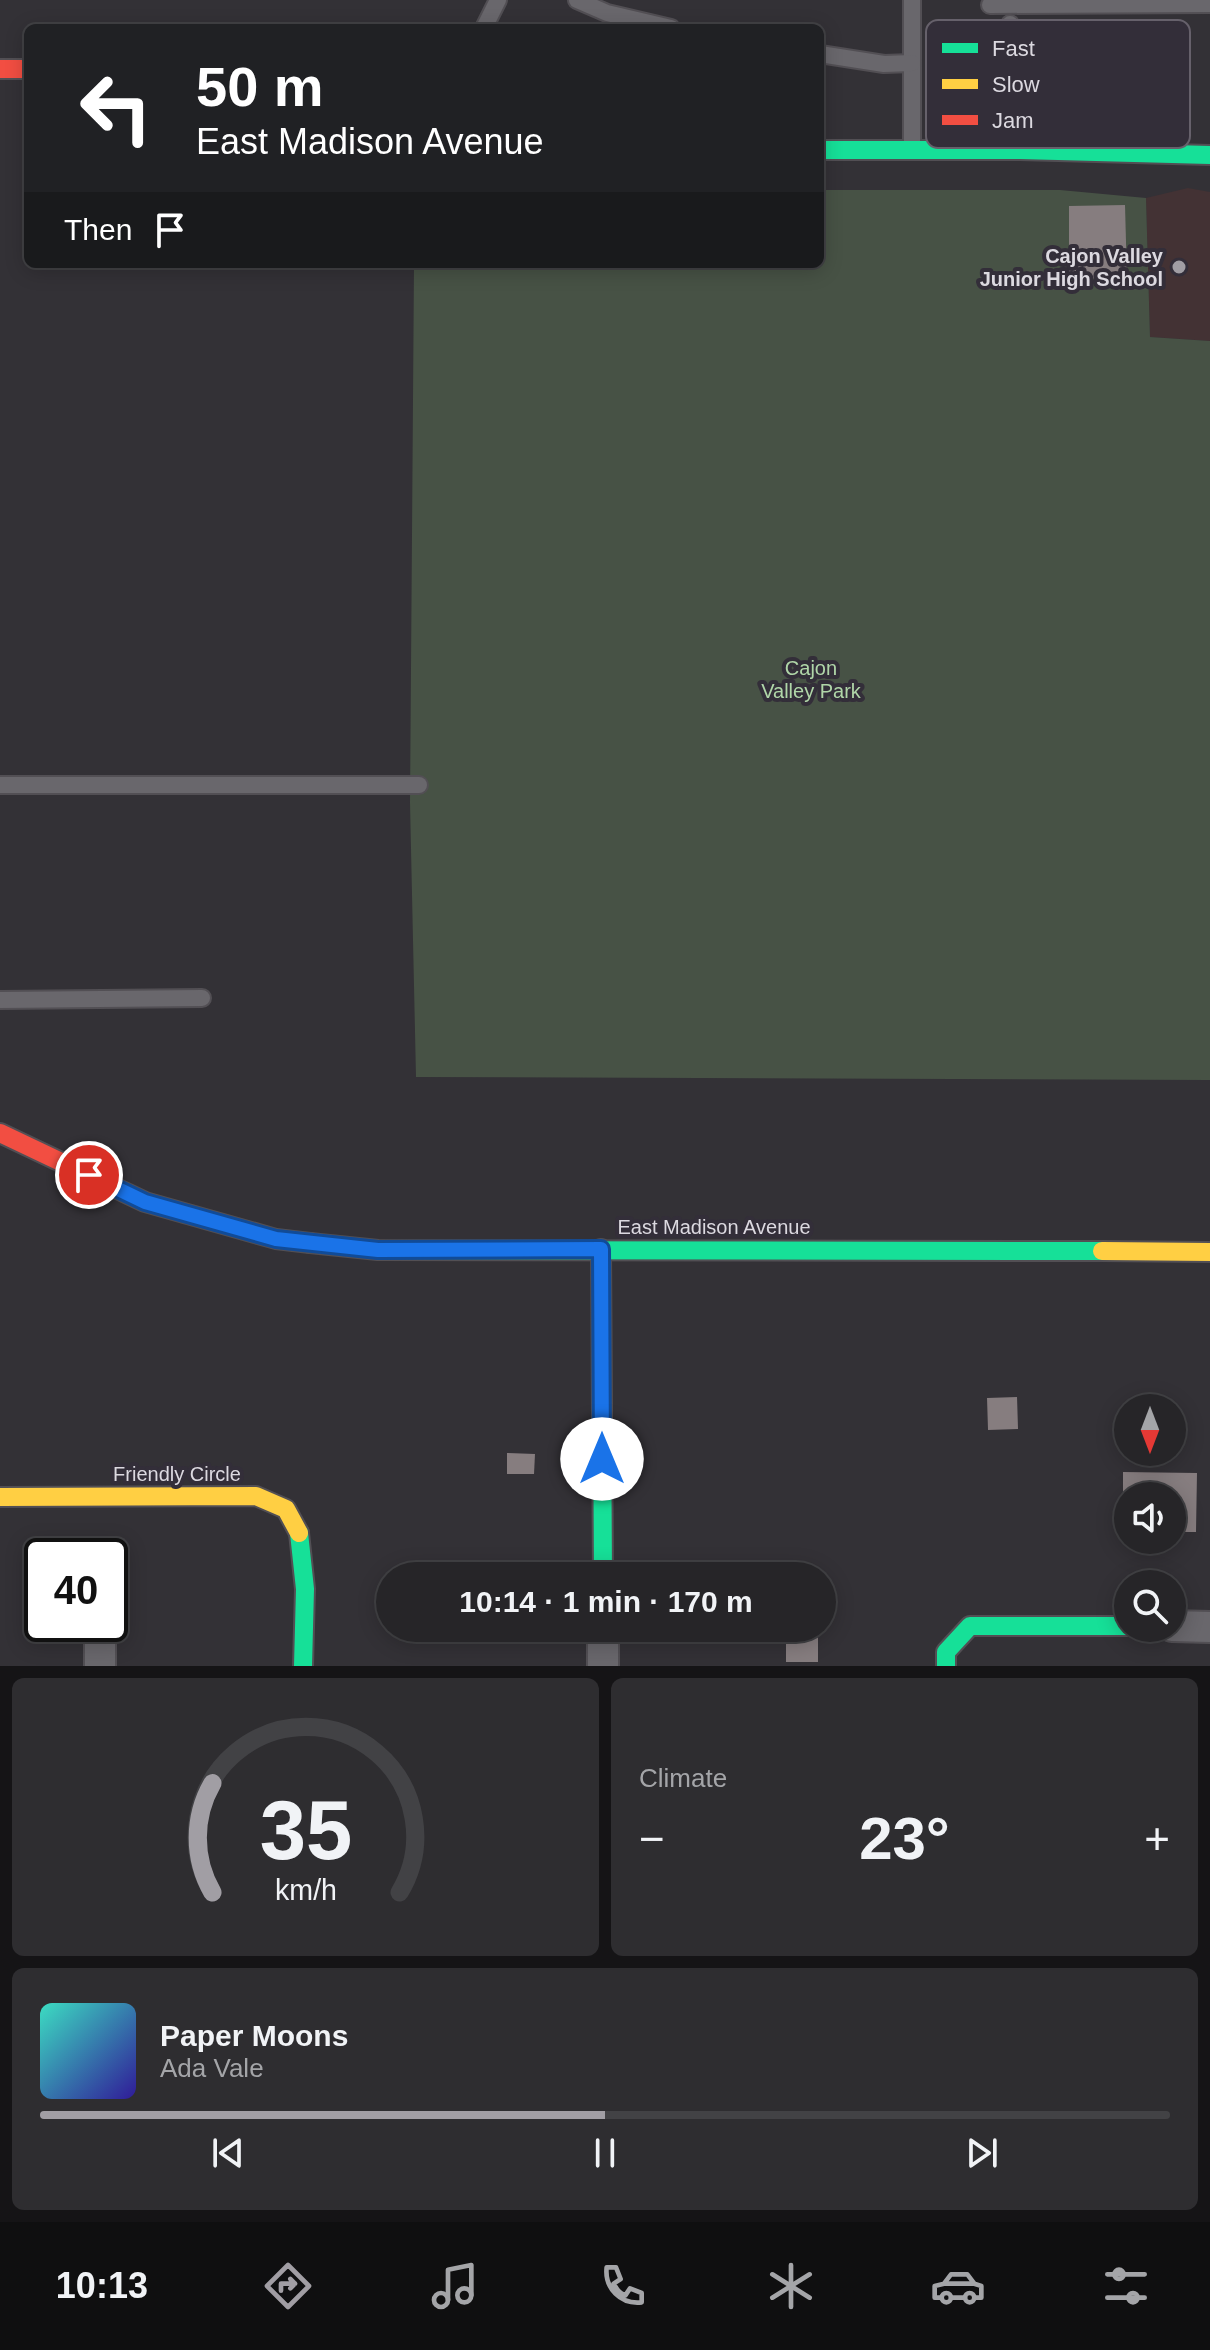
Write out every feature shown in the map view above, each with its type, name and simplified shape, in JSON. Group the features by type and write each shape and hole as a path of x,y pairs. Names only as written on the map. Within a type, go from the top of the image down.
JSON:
{"street":[{"path":"0,69 24,69"},
{"path":"824,150 1011,150 1210,155"},
{"name":"East Madison Avenue","path":"0,1133 145,1202 276,1239 378,1250 1210,1252"},
{"path":"601,1249 603,1562"},
{"name":"Friendly Circle","path":"0,1497 256,1496 278,1503 293,1517 303,1541 303,1666"},
{"path":"946,1666 946,1652 970,1626 1114,1626"},
{"path":"1186,1626 1210,1627"},
{"path":"100,1642 100,1666"},
{"path":"603,1642 603,1666"}],"lane":[{"path":"486,24 498,0"},
{"path":"577,0 607,13 654,24"},
{"path":"912,0 912,150"},
{"path":"990,5 1210,4"},
{"path":"824,55 884,64 912,63"},
{"path":"0,785 419,785"},
{"path":"0,1000 202,998"}],"shaded area":[{"name":"Cajon Valley Junior High School","path":"1188,188 1210,192 1210,341 1150,337 1146,198"}],"green space":[{"name":"Cajon Valley Park","path":"824,190 1060,190 1146,198 1150,337 1210,341 1210,1080 416,1077 410,803 414,268 824,268"}],"building":[{"path":"1125,205 1127,279 1069,278 1069,206"},
{"path":"1017,1397 1018,1429 988,1430 987,1398"},
{"path":"507,1453 535,1454 534,1474 507,1474"},
{"path":"1123,1472 1197,1473 1196,1532 1186,1532 1186,1482 1123,1482"},
{"path":"786,1642 818,1642 818,1662 786,1662"}],"traffic: fast":[{"path":"824,150 1020,150 1210,155"},
{"path":"310,1243 378,1250 1102,1251"},
{"path":"601,1249 603,1562"},
{"path":"299,1533 305,1589 303,1666"},
{"path":"946,1666 946,1652 970,1626 1114,1626"}],"traffic: slow":[{"path":"1102,1251 1210,1252"},
{"path":"0,1497 256,1496 286,1509 299,1533"}],"traffic: jam":[{"path":"0,69 24,69"},
{"path":"0,1133 145,1202 276,1239 310,1243"}],"place":[{"name":"Cajon Valley Junior High School","path":"1179,267"}],"route":[{"path":"89,1175 145,1202 276,1239 378,1250 601,1249 602,1459"}]}
